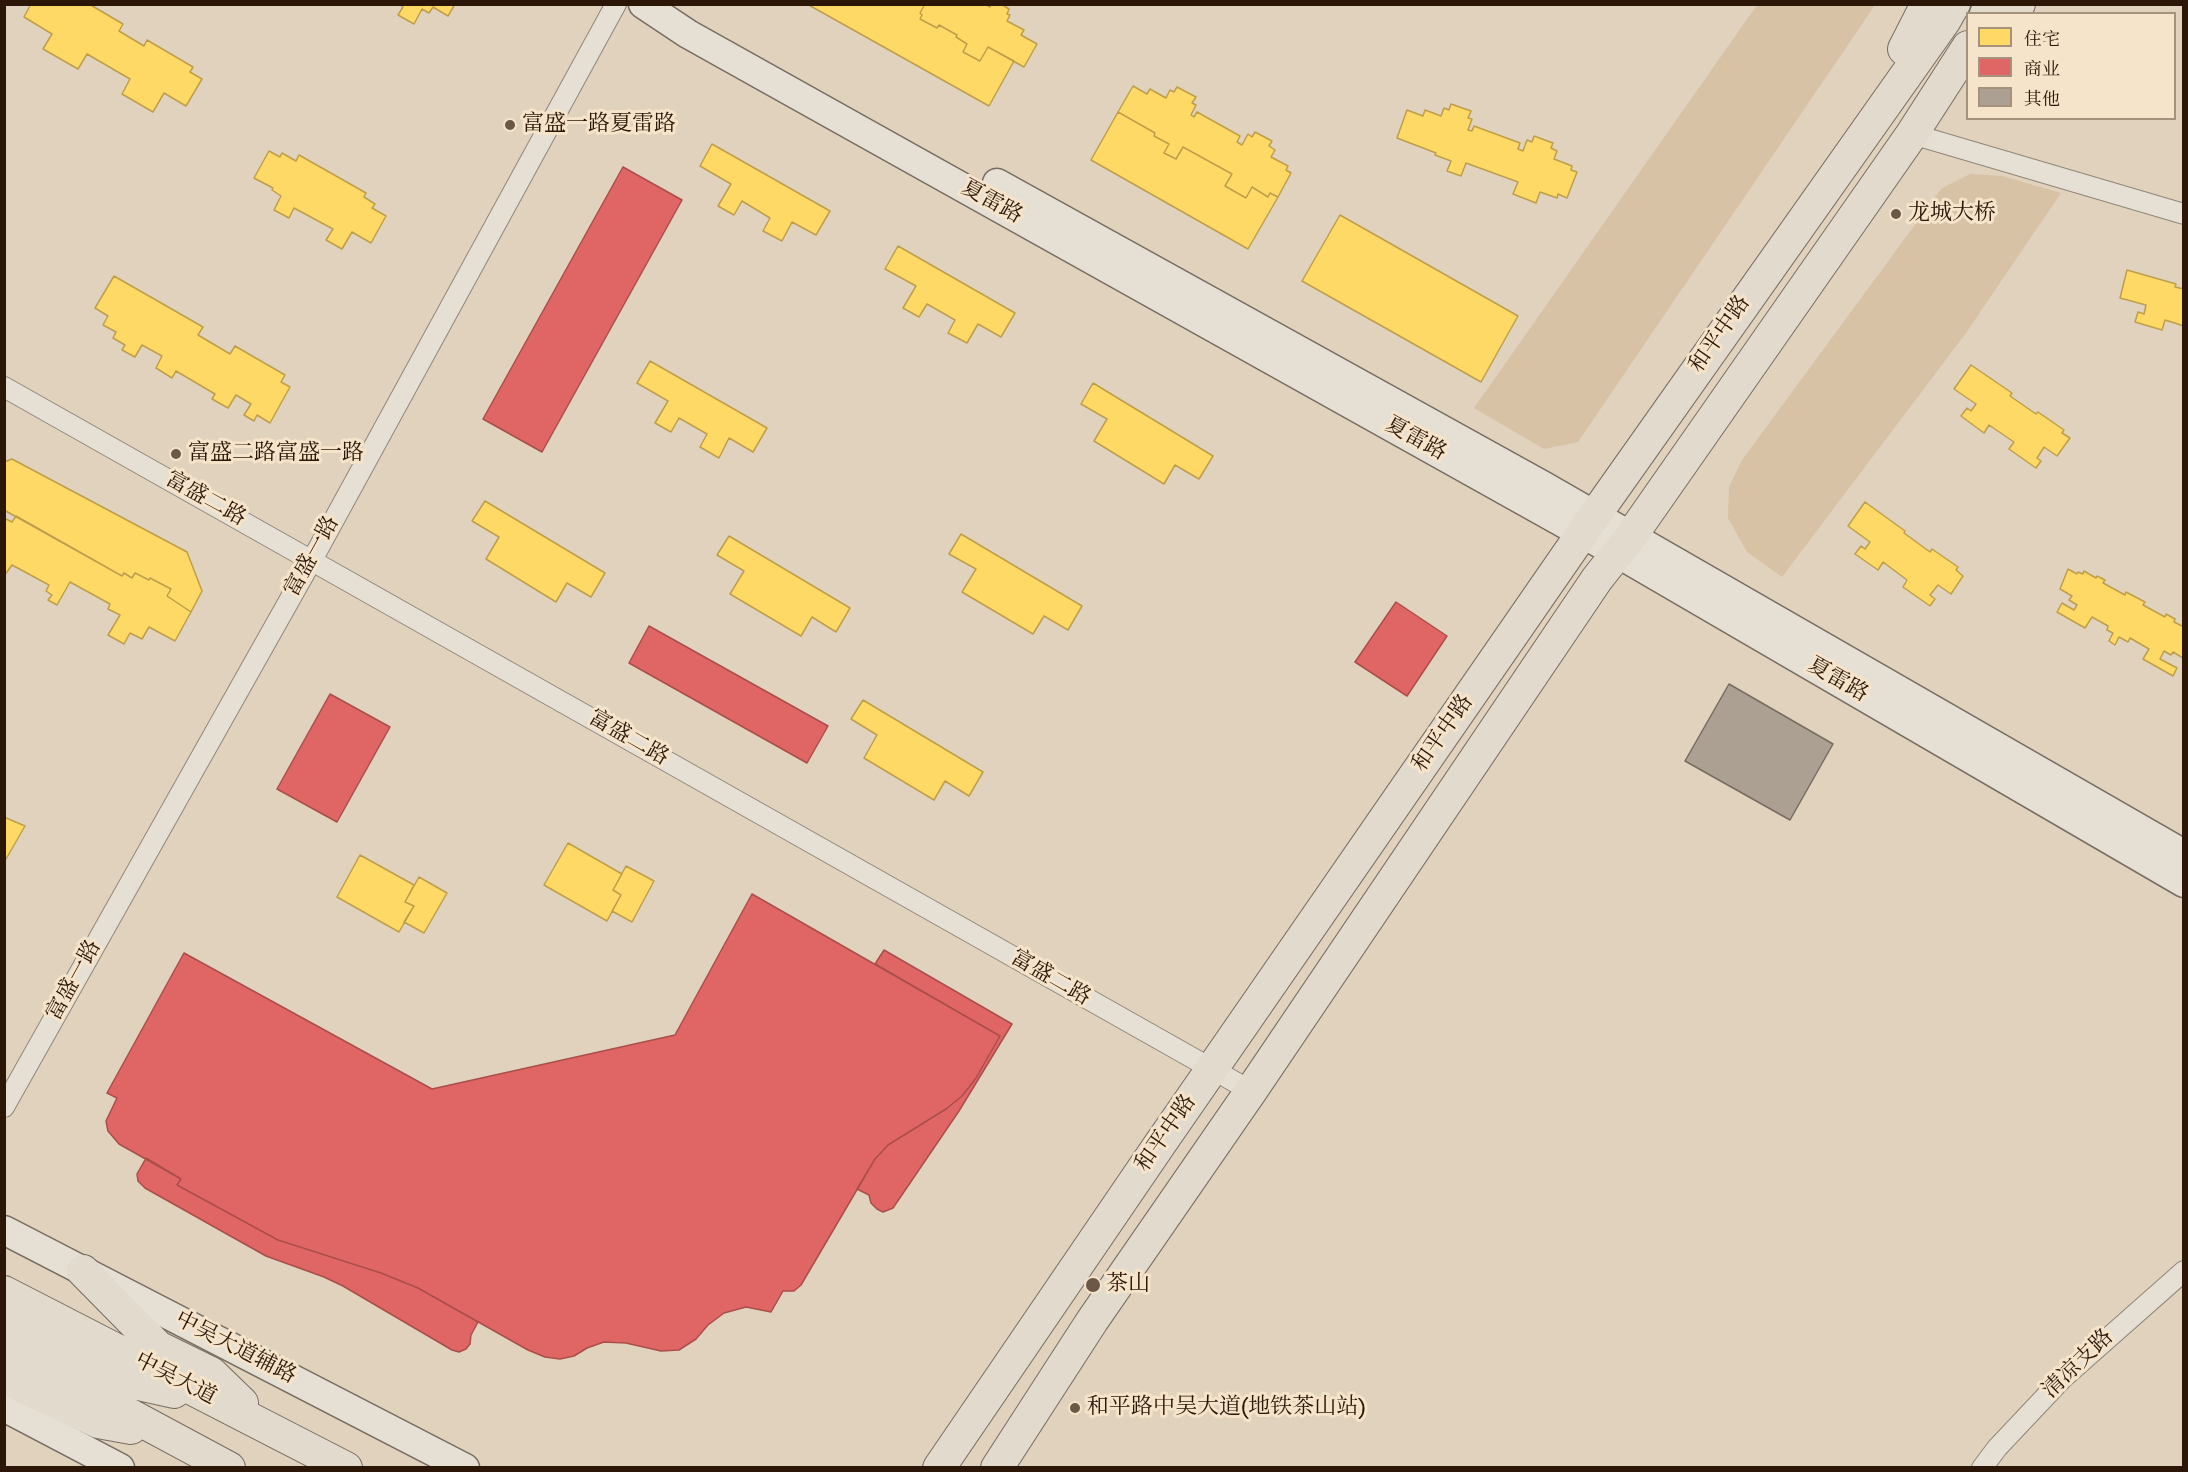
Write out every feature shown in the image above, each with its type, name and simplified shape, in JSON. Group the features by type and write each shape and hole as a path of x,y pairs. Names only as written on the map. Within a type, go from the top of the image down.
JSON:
{"main road":[{"path":"1849,154 1927,4"},
{"name":"和平中路","path":"939,1467 1589,524 1945,20 1954,4"},
{"path":"1993,12 2012,7"},
{"name":"和平中路","path":"997,1467 1092,1322 1590,589 1624,545 1912,134 1966,50"},
{"path":"1912,134 1966,70"},
{"path":"83,1271 158,1347 211,1373 269,1428"},
{"name":"中吴大道","path":"4,1292 346,1467"},
{"path":"4,1316 120,1380 216,1401"},
{"path":"4,1347 224,1465 253,1467"},
{"path":"4,1378 98,1422 168,1435"}],"street":[{"name":"富盛一路","path":"4,1107 312,560 616,4"},
{"name":"夏雷路","path":"643,4 688,34 1589,524"},
{"name":"夏雷路","path":"673,4 1589,524 2184,883"},
{"path":"1912,134 2184,214"},
{"name":"富盛二路","path":"4,387 1251,1091"},
{"name":"夏雷路","path":"1624,545 2184,854"},
{"name":"中吴大道辅路","path":"8,1228 83,1271 465,1467"},
{"name":"清凉支路","path":"1982,1467 2063,1378 2184,1271"},
{"path":"4,1407 120,1467"}],"shaded area":[{"path":"1757,5 1875,5 1578,442 1544,449 1474,408"},
{"path":"1970,174 2002,176 2061,193 1966,333 1782,577 1747,552 1728,518 1729,487 1742,460 1942,188"}],"building: 住宅":[{"path":"31,4 89,4 123,24 119,31 144,46 147,40 193,67 190,72 202,79 186,106 164,93 153,112 122,94 130,79 87,54 78,69 43,49 52,34 24,17"},
{"path":"399,4 455,4 448,16 433,7 429,13 422,9 414,24 398,15 403,7"},
{"path":"807,4 925,4 920,13 922,15 920,19 937,28 939,25 957,35 956,37 967,44 963,52 980,61 988,47 1014,61 989,106"},
{"path":"925,4 985,4 990,7 991,4 1001,4 1009,9 1007,14 1010,15 1007,21 1024,30 1021,35 1037,44 1024,67 988,47 980,61 963,52 967,44 956,37 957,35 939,25 937,28 920,19 922,15 920,13"},
{"path":"1133,86 1147,94 1150,89 1166,98 1170,90 1174,92 1177,87 1196,97 1192,103 1196,105 1191,115 1194,117 1197,112 1240,136 1237,142 1242,145 1248,134 1252,137 1255,132 1272,141 1269,146 1275,150 1271,157 1288,166 1286,170 1291,173 1278,197 1270,193 1268,197 1252,187 1246,198 1225,186 1232,174 1183,147 1176,159 1164,153 1169,144 1154,136 1155,133 1118,112"},
{"path":"1451,104 1471,111 1468,118 1472,119 1468,130 1472,131 1474,126 1520,143 1518,149 1523,151 1527,140 1532,142 1534,136 1553,143 1551,148 1557,151 1554,159 1572,166 1571,170 1577,172 1567,198 1558,194 1557,198 1540,192 1536,203 1513,194 1518,182 1466,163 1461,176 1447,171 1451,161 1397,138 1407,110 1423,116 1425,110 1441,116 1444,108 1449,110"},
{"path":"1118,112 1155,133 1154,136 1169,144 1164,153 1176,159 1183,147 1232,174 1225,186 1246,198 1252,187 1268,197 1270,193 1278,197 1248,249 1091,160"},
{"path":"712,144 830,211 816,235 792,222 782,241 763,231 770,218 742,201 734,215 718,206 731,184 700,166"},
{"path":"269,151 280,157 282,153 296,161 299,155 366,193 364,197 375,204 372,208 386,216 371,243 352,232 342,249 326,240 333,229 294,208 289,218 274,210 281,196 272,190 273,188 254,178"},
{"path":"1340,215 1518,316 1481,382 1302,281"},
{"path":"898,246 1015,313 1001,337 978,324 967,343 948,333 955,320 927,304 919,317 903,308 916,286 885,269"},
{"path":"2127,270 2176,284 2175,287 2184,289 2184,326 2165,320 2162,330 2135,322 2138,312 2144,314 2146,305 2120,298"},
{"path":"114,276 203,327 198,335 230,354 235,346 285,375 281,382 290,387 270,423 257,415 254,421 244,415 251,404 236,395 228,408 212,399 215,394 176,371 172,378 156,368 162,356 142,345 135,357 122,350 125,345 113,338 116,332 103,325 108,316 95,308"},
{"path":"650,361 767,428 753,452 729,438 719,458 700,447 707,434 679,418 671,432 655,423 668,401 637,383"},
{"path":"1971,365 2012,393 2010,396 2064,430 2062,433 2070,438 2057,456 2044,447 2037,458 2041,461 2036,468 2009,449 2014,442 1989,425 1984,433 1961,416 1967,408 1971,411 1976,404 1954,389"},
{"path":"1093,383 1213,456 1199,479 1175,465 1164,484 1094,441 1107,419 1081,404"},
{"path":"12,459 187,552 202,591 191,612 167,596 171,589 135,573 132,578 124,573 122,576 4,510 4,462"},
{"path":"485,501 605,573 591,597 567,583 556,602 486,559 499,537 472,521"},
{"path":"1865,502 1930,552 1932,549 1958,567 1956,570 1963,576 1951,594 1938,585 1930,595 1935,599 1930,606 1903,587 1907,580 1883,562 1878,570 1855,554 1861,546 1865,549 1870,542 1848,526"},
{"path":"16,516 122,576 124,573 132,578 135,573 171,589 167,596 191,612 175,641 149,627 142,639 130,633 124,644 108,635 120,615 108,609 110,604 70,582 57,605 48,600 52,595 46,591 49,585 12,565 4,576 4,518 12,522"},
{"path":"961,534 1082,606 1068,630 1044,616 1033,634 962,592 976,569 949,554"},
{"path":"729,536 850,608 836,632 812,617 801,636 730,594 744,571 717,555"},
{"path":"2068,569 2077,574 2078,572 2083,574 2084,571 2105,580 2103,583 2125,595 2126,592 2145,602 2143,605 2165,617 2166,614 2175,619 2174,622 2184,627 2183,658 2173,652 2171,655 2164,651 2160,659 2177,668 2173,676 2143,659 2149,649 2130,638 2128,642 2119,637 2115,645 2109,641 2113,633 2107,630 2108,626 2092,617 2085,628 2057,612 2062,603 2074,610 2077,605 2069,600 2072,596 2060,589"},
{"path":"863,700 983,772 969,796 945,781 934,800 864,758 877,735 851,719"},
{"path":"4,817 25,826 6,859 4,858"},
{"path":"568,843 622,874 613,890 621,895 607,921 544,885"},
{"path":"360,855 414,885 405,902 414,906 399,932 337,897"},
{"path":"626,866 654,881 632,922 612,911 621,895 613,890"},
{"path":"419,877 447,893 424,933 404,922 414,906 405,902"}],"building: 商业":[{"path":"623,167 682,200 542,452 483,419"},
{"path":"1396,602 1447,636 1407,696 1355,662"},
{"path":"649,626 828,726 807,763 629,663"},
{"path":"330,694 390,727 337,822 277,789"},
{"path":"752,894 1000,1036 976,1078 962,1096 946,1109 888,1145 875,1159 801,1285 794,1291 783,1291 771,1312 746,1307 724,1313 708,1325 696,1339 679,1350 661,1351 626,1343 604,1342 574,1356 560,1359 545,1357 528,1350 418,1288 381,1273 278,1240 177,1185 181,1179 119,1144 108,1131 106,1121 117,1098 107,1093 184,953 432,1089 675,1035"},
{"path":"884,950 1012,1024 959,1111 893,1208 883,1212 871,1203 869,1195 857,1189 875,1159 888,1145 946,1109 962,1096 976,1078 1000,1036 875,964"},
{"path":"146,1158 181,1179 177,1185 278,1240 381,1273 418,1288 478,1322 471,1335 470,1344 459,1352 452,1350 343,1286 266,1256 145,1188 138,1181 137,1174"}],"building: 其他":[{"path":"1729,684 1833,744 1790,820 1685,761"}],"place":[{"name":"富盛一路夏雷路","path":"510,125"},
{"name":"龙城大桥","path":"1896,214"},
{"name":"富盛二路富盛一路","path":"176,454"},
{"name":"茶山","path":"1093,1285"},
{"name":"和平路中吴大道(地铁茶山站)","path":"1075,1408"}]}
